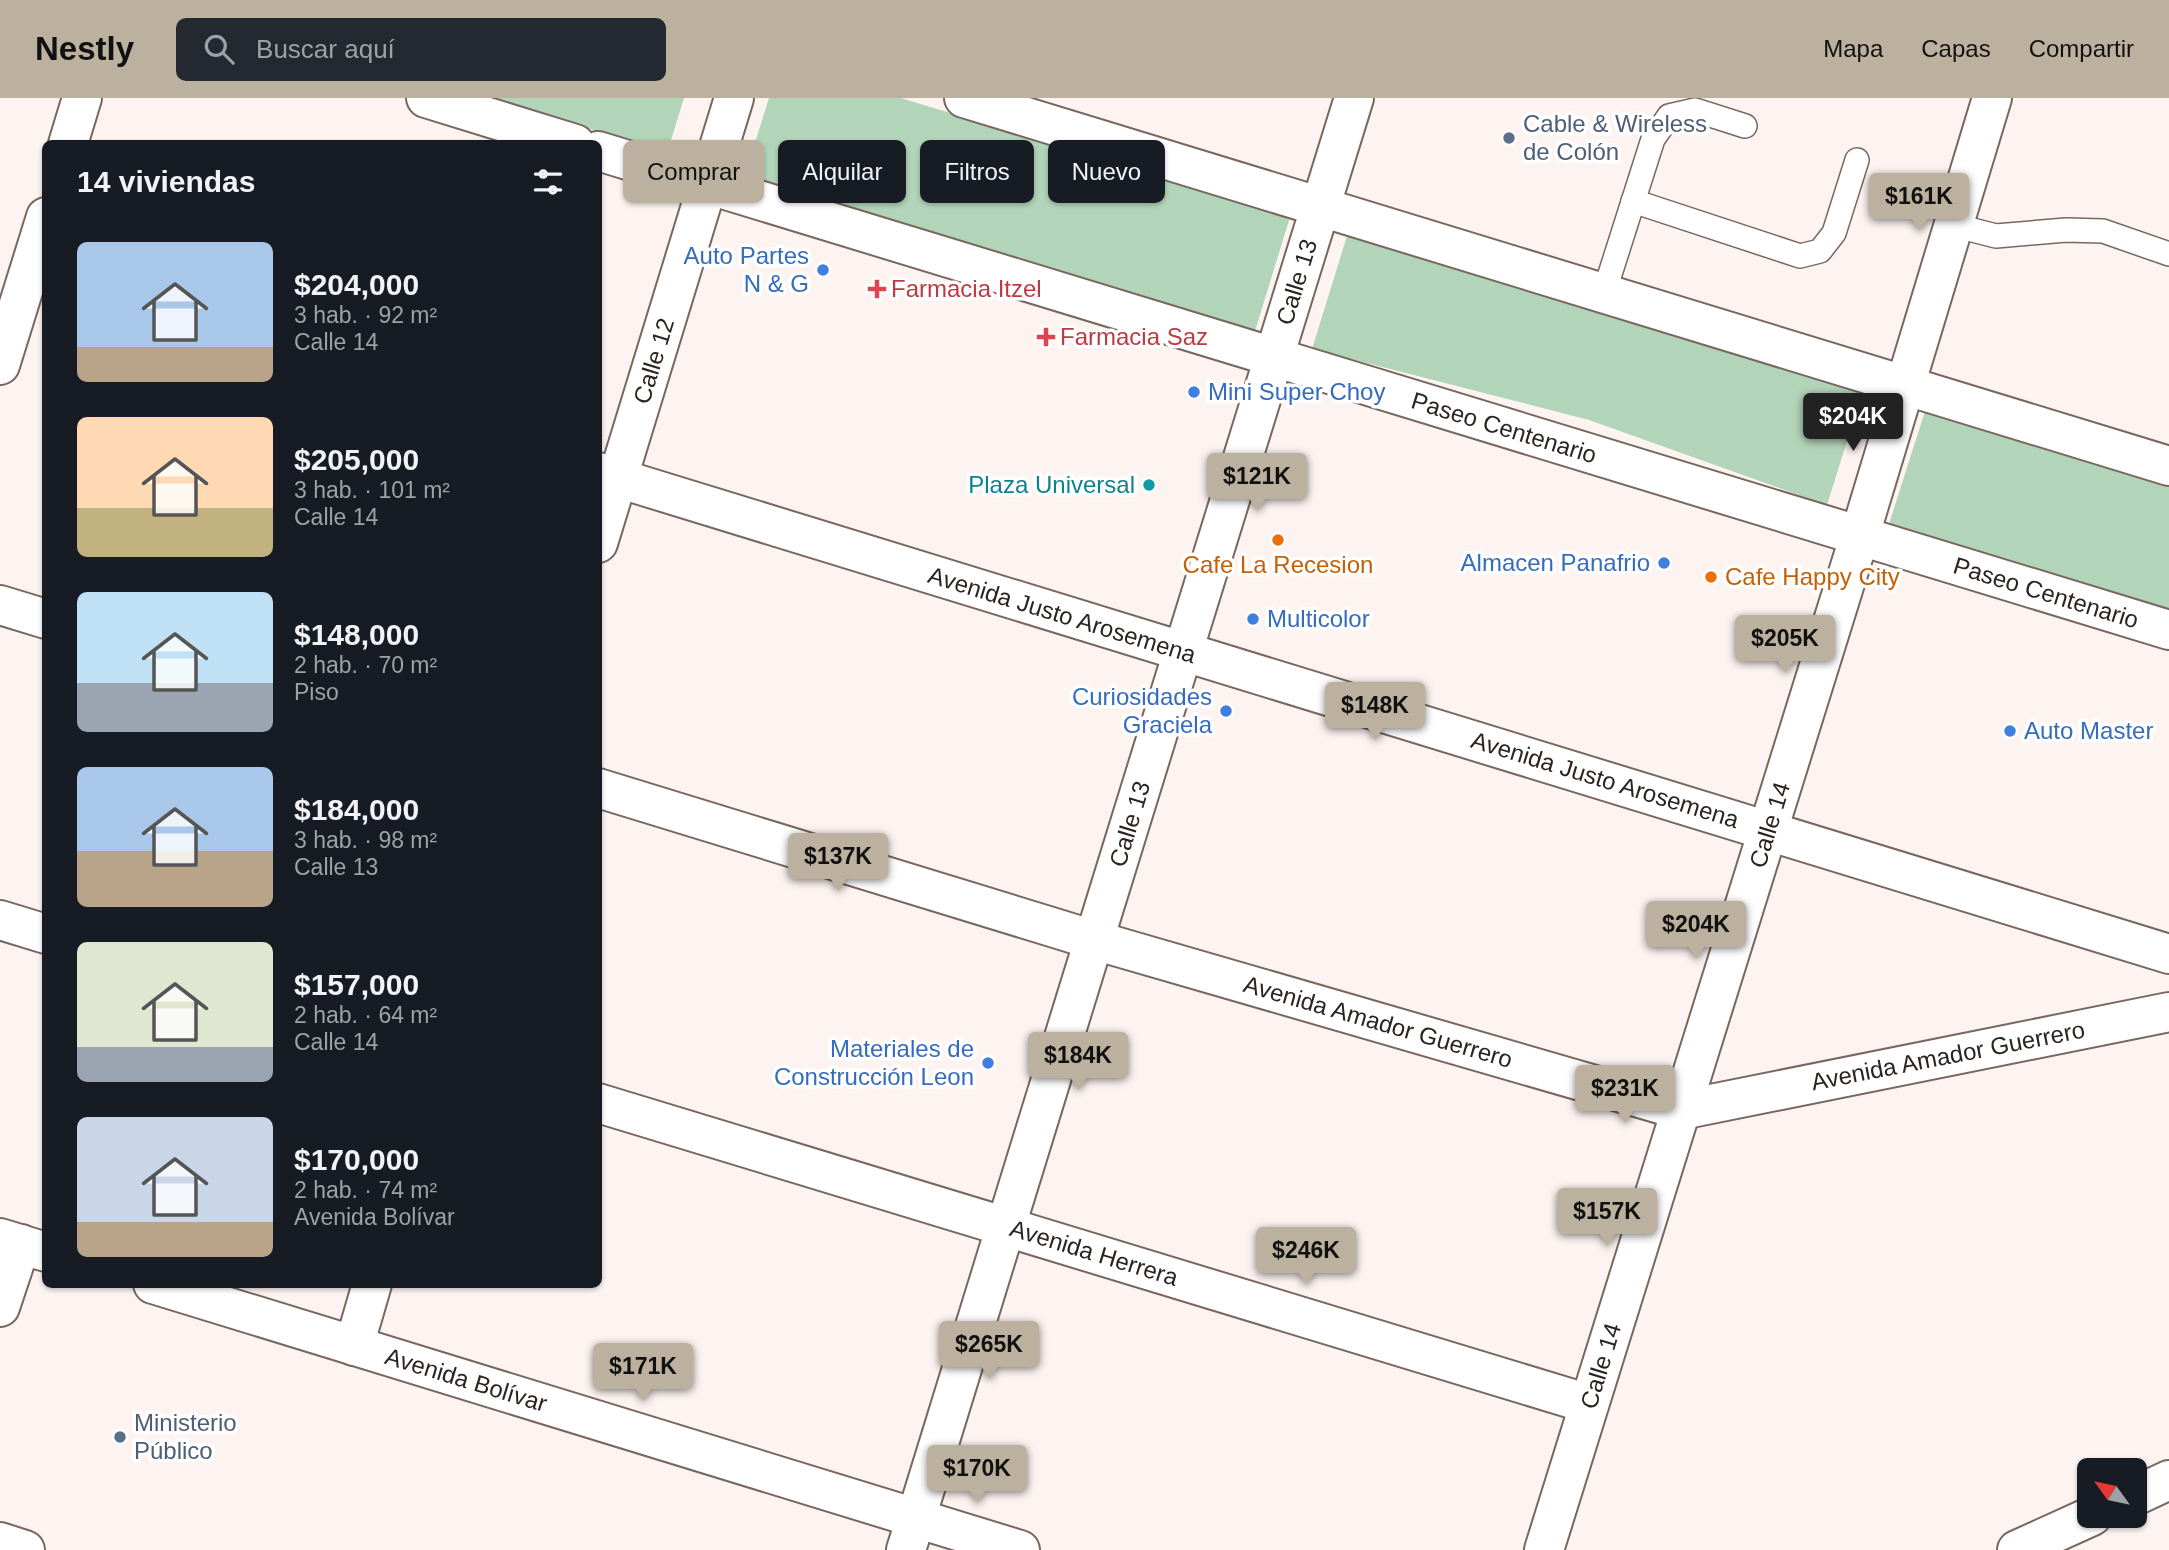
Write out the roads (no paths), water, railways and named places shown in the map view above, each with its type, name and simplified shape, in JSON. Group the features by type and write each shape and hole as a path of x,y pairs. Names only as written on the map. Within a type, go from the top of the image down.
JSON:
{"street":[{"path":"69,140 82,98"},
{"path":"426,98 562,140"},
{"name":"Calle 12","path":"721,140 734,98"},
{"path":"964,98 2169,466"},
{"name":"Calle 13","path":"911,1534 1354,98"},
{"name":"Calle 14","path":"1544,1550 1859,538 1990,99"},
{"name":"Paseo Centenario","path":"602,151 623,158"},
{"name":"Paseo Centenario","path":"764,201 1859,538 2169,630"},
{"name":"Calle 12","path":"602,516 608,475 701,203"},
{"path":"0,365 42,230"},
{"name":"Avenida Justo Arosemena","path":"608,475 2169,954"},
{"path":"0,605 42,618"},
{"name":"Avenida Amador Guerrero","path":"602,789 1094,940 1681,1110 2169,1012"},
{"path":"0,920 42,933"},
{"name":"Avenida Herrera","path":"602,1104 1589,1404"},
{"path":"0,1307 22,1245"},
{"name":"Avenida Bolívar","path":"166,1288 354,1346 911,1534 1020,1550"},
{"path":"354,1346 371,1288"},
{"path":"2147,1490 2169,1480"},
{"path":"2017,1550 2077,1523"},
{"path":"0,1542 25,1550"}],"lane":[{"path":"1604,293 1653,139 1669,116 1695,110 1745,126"},
{"path":"1633,201 1800,256 1820,251 1833,233 1857,160"},
{"path":"1953,225 1996,236 2066,230 2103,231 2169,254"}],"place":[{"name":"Cable & Wireless de Colón","path":"1509,138"},
{"name":"Auto Partes N & G","path":"823,270"},
{"name":"Farmacia Itzel","path":"877,289"},
{"name":"Farmacia Saz","path":"1046,337"},
{"name":"Mini Super Choy","path":"1194,392"},
{"name":"Plaza Universal","path":"1149,485"},
{"name":"Cafe La Recesion","path":"1278,540"},
{"name":"Almacen Panafrio","path":"1664,563"},
{"name":"Cafe Happy City","path":"1711,577"},
{"name":"Multicolor","path":"1253,619"},
{"name":"Curiosidades Graciela","path":"1226,711"},
{"name":"Auto Master","path":"2010,731"},
{"name":"Materiales de Construcción Leon","path":"988,1063"},
{"name":"Ministerio Público","path":"120,1437"}]}
